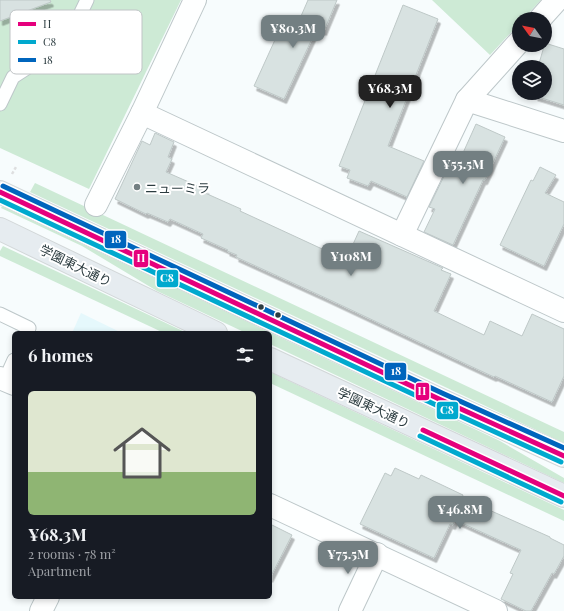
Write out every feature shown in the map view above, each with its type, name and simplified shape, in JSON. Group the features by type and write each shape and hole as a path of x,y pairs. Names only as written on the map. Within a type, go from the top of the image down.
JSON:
{"main road":[{"path":"0,192 439,399 564,456"},
{"name":"学園東大通り","path":"0,229 212,331"},
{"name":"学園東大通り","path":"272,359 564,496"}],"street":[{"path":"96,205 142,113 195,0"},
{"path":"546,12 557,0"},
{"path":"402,235 467,100 512,50"},
{"path":"467,100 564,132"},
{"path":"142,113 564,311"},
{"path":"272,506 496,611"},
{"path":"350,611 377,554"},
{"path":"41,611 47,599"}],"lane":[{"path":"82,10 87,0"},
{"path":"0,104 13,77 18,74"},
{"path":"0,314 29,328 27,331"},
{"path":"6,380 12,365"}],"shaded area":[{"path":"81,313 118,331 73,331"}],"green space":[{"path":"0,0 181,0 89,189 0,148"},
{"path":"432,0 541,0 530,12 512,12 512,31 490,55"},
{"path":"35,183 564,432 564,443 30,192"},
{"path":"2,206 267,331 242,331 157,291 82,246 1,208"},
{"path":"3,246 183,331 160,331 0,256 0,251"},
{"path":"272,333 500,441 564,478 564,483 272,345"},
{"path":"272,373 564,510 564,521 272,384"}],"building":[{"path":"0,0 50,0 51,2 30,10 10,10 10,17 0,21"},
{"path":"308,0 337,0 324,31 317,28 284,99 254,86 279,31 292,37"},
{"path":"403,5 438,19 388,146 424,161 407,197 371,181 368,186 347,178 350,170 339,166"},
{"path":"552,45 564,49 564,105 548,100 552,100 552,60 540,60 542,52 552,52"},
{"path":"476,124 505,137 453,245 424,232 435,209 429,207 447,170 454,173"},
{"path":"155,133 174,142 168,157 172,159 166,172 207,190 205,193 241,209 240,211 346,260 359,231 443,268 441,270 451,274 434,311 484,335 490,321 522,336 532,314 564,329 564,376 552,402 495,376 494,377 236,257 237,255 227,251 228,250 201,238 203,234 170,219 168,222 147,213 146,214 115,199 142,141 150,145"},
{"path":"540,167 556,175 545,193 564,202 564,224 544,266 500,245 531,180 533,181"},
{"path":"395,468 419,479 421,475 463,495 462,498 550,537 564,545 564,556 554,574 552,573 531,611 526,611 501,599 513,574 510,573 521,550 455,520 453,525 450,524 434,558 360,524 385,473 391,476"},
{"path":"272,525 292,535 272,574"}],"transit line":[{"name":"18","path":"3,186 442,393 564,448"},
{"name":"H","path":"0,192 439,399 564,456"},
{"name":"C8","path":"0,200 436,405 561,462"},
{"name":"H","path":"423,430 564,496"},
{"name":"C8","path":"420,436 561,502"}],"place":[{"name":"ニューミラ","path":"137,187"}]}
